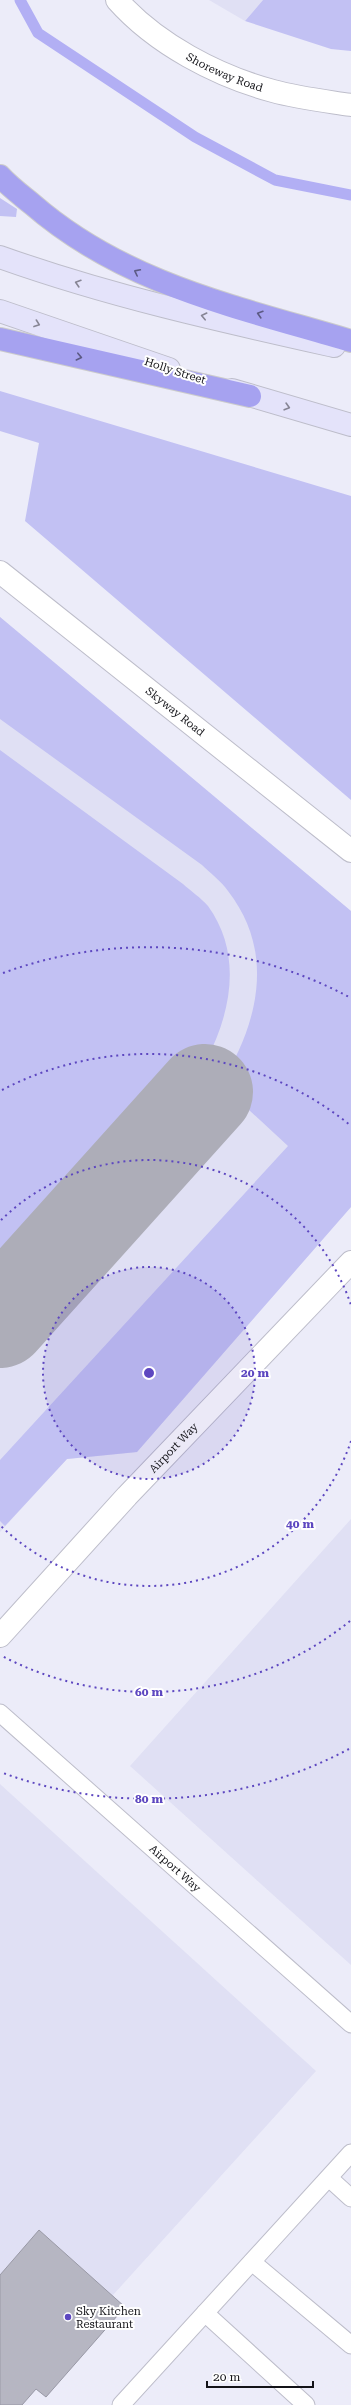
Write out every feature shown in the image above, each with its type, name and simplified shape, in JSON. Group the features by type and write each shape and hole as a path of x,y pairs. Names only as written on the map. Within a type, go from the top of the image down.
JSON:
{"highway":[{"path":"0,176 50,220 102,254 144,275 186,292 351,341"},
{"path":"0,339 250,396"}],"main road":[{"path":"0,257 104,291 169,308 351,349"},
{"name":"Holly Street","path":"0,311 250,396 351,425"}],"street":[{"name":"Shoreway Road","path":"117,0 132,18 169,43 227,75 273,92 351,105"},
{"name":"Skyway Road","path":"0,572 351,851"},
{"name":"Airport Way","path":"0,1636 127,1496 351,1262"}],"lane":[{"name":"Airport Way","path":"0,1713 351,2024"},
{"path":"121,2405 351,2153"},
{"path":"329,2178 351,2198"},
{"path":"252,2262 351,2345"},
{"path":"205,2313 306,2405"}],"shaded area":[{"path":"209,0 263,0 245,21"},
{"path":"263,0 351,0 351,51 331,49 245,21"},
{"path":"0,198 17,209 16,217 0,216"},
{"path":"0,391 351,496 351,800 25,521 39,443 0,431"},
{"path":"0,617 351,911 351,1207 137,1452 67,1459 0,1532"},
{"path":"0,617 351,911 351,1207 137,1452 67,1459 5,1526 0,1521 0,1460 288,1146 221,1084 234,1061 244,1037 252,1012 256,988 257,963 252,939 243,915 225,887 202,865 0,719"},
{"path":"0,750 183,884 208,906 219,924 226,943 230,982 222,1021 216,1040 207,1059 0,1283"},
{"path":"351,1519 351,1965 130,1766"},
{"path":"0,1784 316,2071 113,2295 125,2307 46,2397 36,2389 22,2405 0,2405"}],"building":[{"path":"39,2230 125,2307 46,2397 36,2389 22,2405 0,2405 0,2275"}],"waterway":[{"path":"20,0 38,33 195,137 275,180 351,195"}],"taxiway":[{"path":"0,1320 205,1092"}],"place":[{"name":"Sky Kitchen Restaurant","path":"68,2317"}]}
